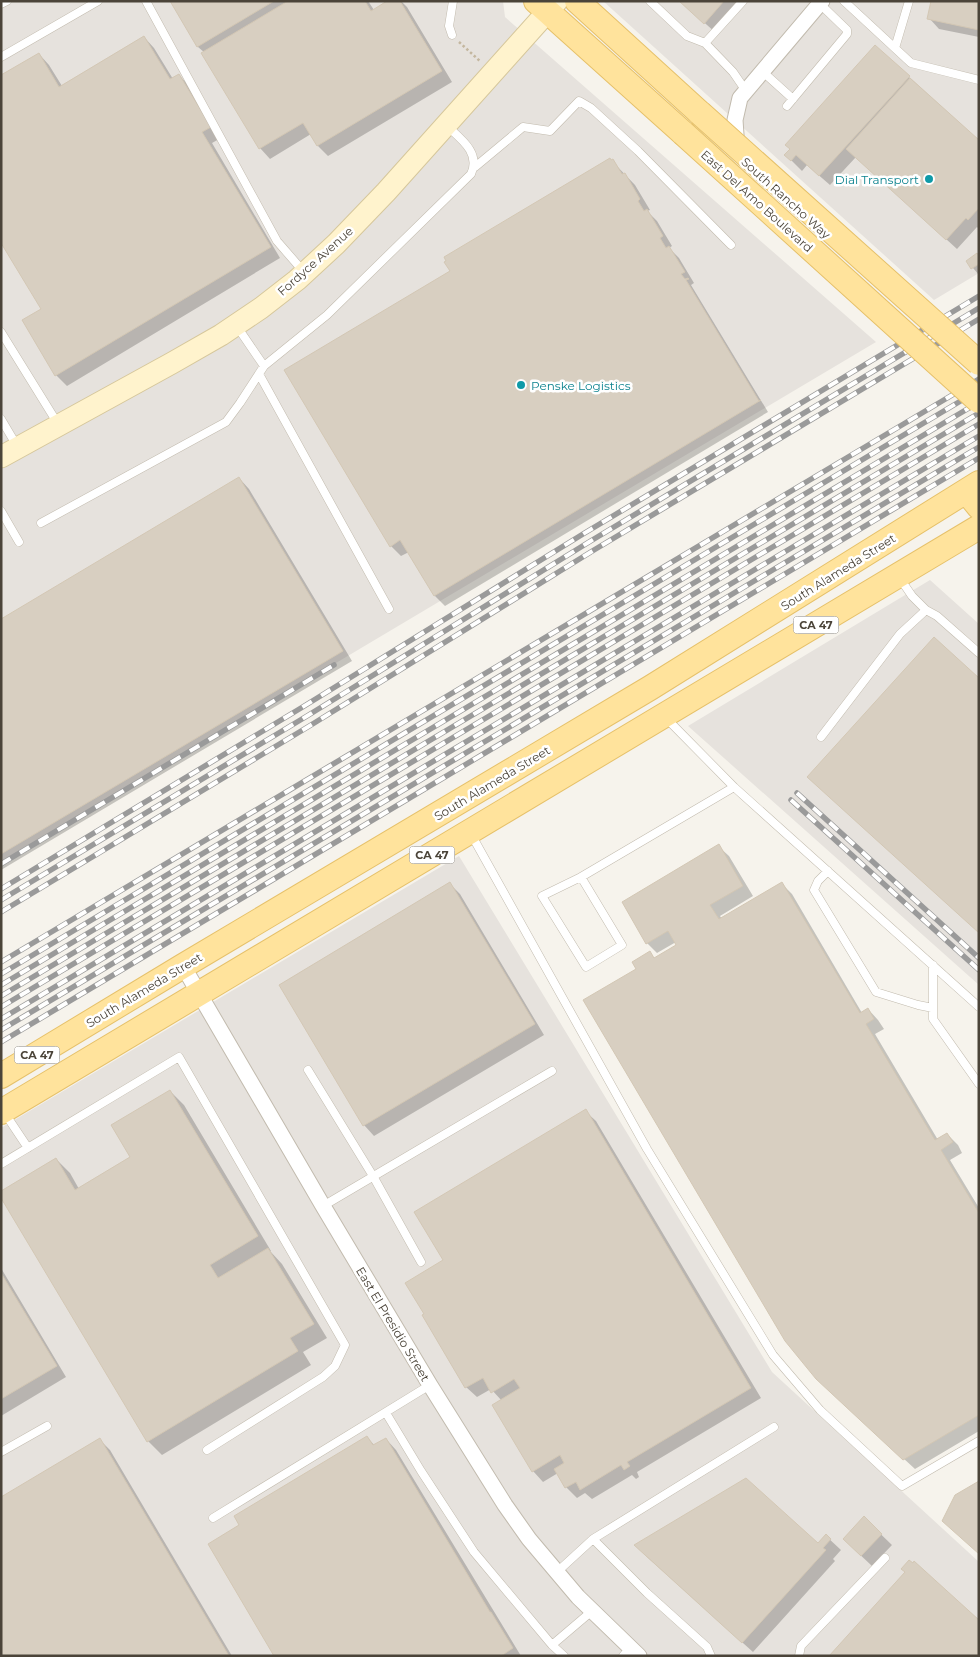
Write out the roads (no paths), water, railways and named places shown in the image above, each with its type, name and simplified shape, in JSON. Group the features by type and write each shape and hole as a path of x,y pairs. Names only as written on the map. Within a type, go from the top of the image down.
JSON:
{"main road":[{"path":"577,1 979,363"},
{"name":"East Del Amo Boulevard","path":"547,5 682,133 979,401"},
{"name":"South Alameda Street","path":"1,1076 650,688 946,504 974,494"},
{"path":"946,504 975,535"},
{"name":"CA 47","path":"2,1110 470,833 898,575 975,535"},
{"path":"650,688 664,716"}],"street":[{"name":"South Rancho Way","path":"821,3 740,98 735,120 738,154 858,265"},
{"name":"Fordyce Avenue","path":"10,453 172,363 235,325 261,308 305,273 336,244 446,125 492,73 547,5"},
{"name":"East El Presidio Street","path":"183,966 323,1206 430,1385 505,1505 557,1572 631,1653"}],"lane":[{"path":"1,4 7,1"},
{"path":"1,57 98,1"},
{"path":"146,1 277,241 305,273"},
{"path":"452,35 449,26 453,1"},
{"path":"650,1 687,36 705,43 733,72 746,91"},
{"path":"705,43 743,1"},
{"path":"844,1 911,63 979,80"},
{"path":"895,48 909,1"},
{"path":"786,106 847,34 844,26 821,3"},
{"path":"763,72 792,99"},
{"path":"41,523 226,422 264,366 327,315 467,180 475,167 523,127 550,131 579,101 591,108 638,151 731,245"},
{"path":"446,125 466,144 474,155 475,167"},
{"path":"235,325 264,366"},
{"path":"1,332 59,426"},
{"path":"259,374 389,609"},
{"path":"1,420 10,453"},
{"path":"1,511 19,542"},
{"path":"898,575 912,596 926,610 937,616 979,653"},
{"path":"821,737 900,634 926,610"},
{"path":"664,716 734,787 979,1008"},
{"path":"581,876 622,945 586,967 542,896 581,876 734,787"},
{"path":"470,833 647,1149 773,1355 820,1410 902,1486 979,1441"},
{"path":"828,871 818,881 814,890 876,992 933,1008"},
{"path":"933,965 933,1019 979,1084"},
{"path":"1,1164 179,1057 345,1346 335,1366 323,1377 207,1450"},
{"path":"308,1070 421,1262"},
{"path":"323,1206 552,1071"},
{"path":"2,1110 28,1148"},
{"path":"213,1518 430,1385"},
{"path":"386,1413 474,1552 552,1645 564,1656"},
{"path":"1,1452 48,1426"},
{"path":"557,1572 594,1539 774,1427"},
{"path":"594,1539 647,1593 707,1647 711,1656"},
{"path":"798,1656 801,1646 885,1558"},
{"path":"552,1645 592,1611"}],"railway":[{"path":"1,889 301,708 583,534 979,296"},
{"path":"1,900 307,716 589,542 979,308"},
{"path":"1,912 311,725 594,550 979,319"},
{"path":"1,962 979,379"},
{"path":"1,974 979,390"},
{"path":"1,985 979,402"},
{"path":"1,996 979,413"},
{"path":"1,1007 979,424"},
{"path":"1,1019 979,436"},
{"path":"1,1030 979,447"},
{"path":"1,1042 979,458"},
{"path":"1,864 334,665"},
{"path":"797,793 979,958"},
{"path":"791,800 979,970"}],"place":[{"name":"Dial Transport","path":"929,179"},
{"name":"Penske Logistics","path":"521,385"}]}
